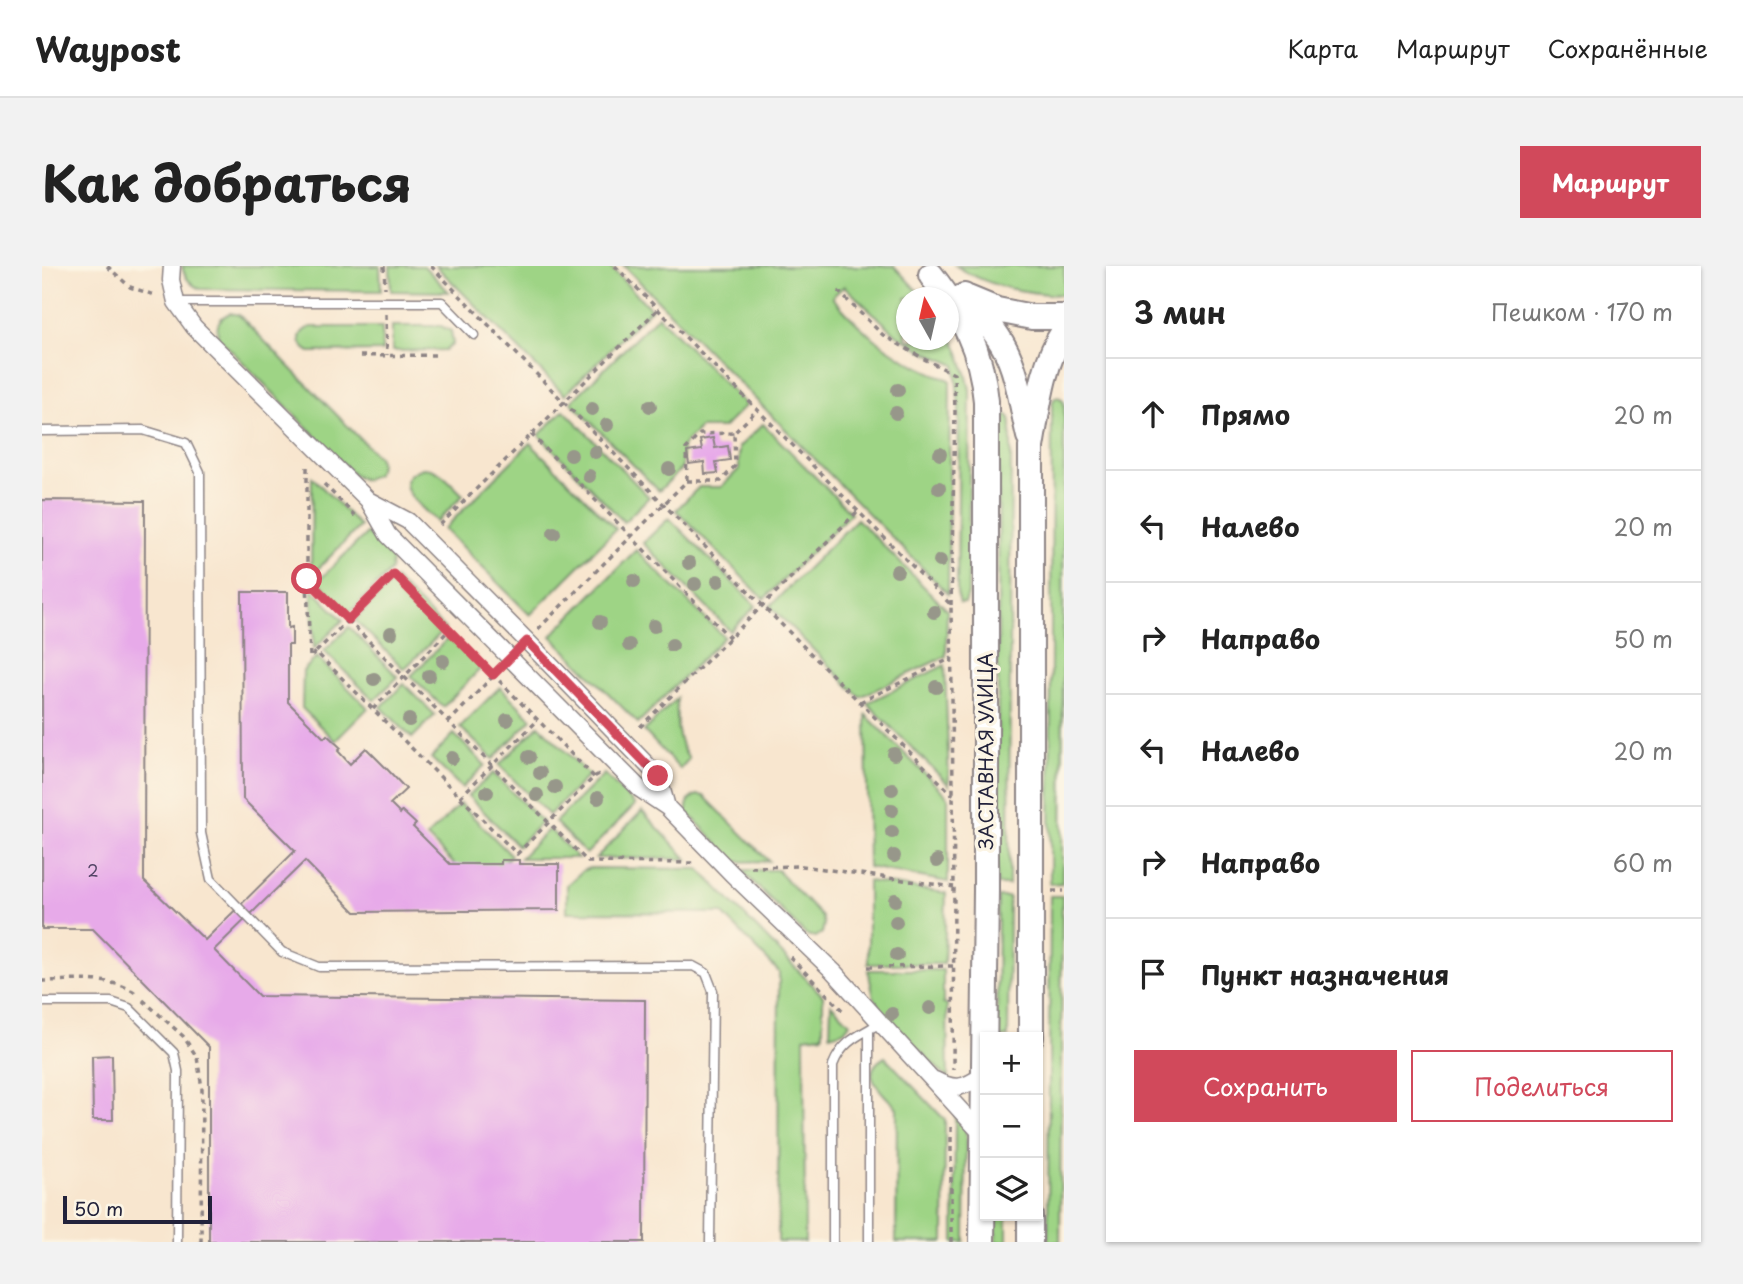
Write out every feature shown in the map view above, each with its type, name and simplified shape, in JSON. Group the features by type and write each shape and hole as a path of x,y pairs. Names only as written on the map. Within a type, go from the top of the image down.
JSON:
{"main road":[{"path":"926,270 964,296 997,310 1032,317 1064,317"},
{"name":"ЗАСТАВНАЯ УЛИЦА","path":"926,270 954,304 969,333 979,359 986,401 984,1032"},
{"path":"964,296 1005,348 1014,373 1031,447"},
{"path":"1031,1032 1031,447 1046,370 1057,341 1064,331"},
{"name":"ЗАСТАВНАЯ УЛИЦА","path":"982,1242 983,1158"},
{"path":"1030,1221 1030,1242"}],"street":[{"path":"172,266 171,280 176,302 194,327 368,500 388,535 640,789 667,807 833,971 874,1026 952,1094 980,1131"},
{"path":"368,500 408,521 527,641 658,776 667,807"},
{"path":"952,1094 980,1077"}],"lane":[{"path":"176,302 442,302 474,335"},
{"path":"42,431 143,430 186,443 191,452 200,472 201,833 211,879 282,952 319,967 693,966 706,973 713,991 710,1242"},
{"path":"42,1002 111,1002 129,1008 174,1053 178,1071 177,1242"},
{"path":"832,1242 834,1065 846,1043 874,1026"},
{"path":"869,1242 874,1026"}],"path":[{"path":"107,266 130,287 176,302"},
{"path":"431,266 763,606 953,795"},
{"path":"615,266 951,605"},
{"path":"838,291 883,335 954,374 951,605 954,887 951,1242"},
{"path":"440,525 658,309"},
{"path":"360,356 438,355"},
{"path":"687,481 686,449 701,434 734,433 757,410"},
{"path":"527,641 687,481 720,481 735,466 734,433"},
{"path":"531,435 730,638"},
{"path":"307,467 310,658 316,652 394,574 594,777 517,854 316,652"},
{"path":"640,727 858,511"},
{"path":"307,579 588,862 698,863"},
{"path":"373,709 449,630"},
{"path":"448,723 510,658"},
{"path":"860,702 952,658"},
{"path":"460,797 538,720"},
{"path":"751,867 802,866 954,887"},
{"path":"868,967 953,966"}],"green space":[{"path":"182,266 380,266 381,291 200,289 188,280"},
{"path":"390,266 424,266 449,292 391,291"},
{"path":"436,266 609,266 651,309 565,395"},
{"path":"624,266 894,266 914,287 896,287 896,334 844,286 832,297 885,347 915,365 950,380 948,594"},
{"path":"956,266 1064,266 1064,295 1008,288 982,280"},
{"path":"230,313 239,315 379,458 377,474 364,480 354,475 219,338 218,323"},
{"path":"658,316 746,405 723,428 700,428 682,446 682,468 659,491 571,402"},
{"path":"392,326 441,326 451,331 453,344 446,350 392,351"},
{"path":"311,327 382,327 382,351 310,352 300,339 303,332"},
{"path":"922,350 958,350 970,390 968,594 965,603 960,603 957,593 959,408 955,365"},
{"path":"1057,397 1062,399 1064,404 1062,883 1050,884 1052,404"},
{"path":"564,410 649,497 624,522 539,435"},
{"path":"1006,414 1011,424 1009,885 997,885 999,424 1000,418"},
{"path":"763,424 851,513 764,599 676,510 699,487 721,487 739,469 739,447"},
{"path":"530,443 616,529 530,615 444,529"},
{"path":"423,468 440,474 463,495 437,522 416,501 406,486 412,473"},
{"path":"312,477 360,526 311,576"},
{"path":"669,518 756,606 730,631 643,543"},
{"path":"857,519 947,610 946,656 860,697 770,606"},
{"path":"367,533 392,559 391,570 349,613 318,581"},
{"path":"636,550 724,637 638,723 551,636"},
{"path":"395,579 445,629 404,669 355,620"},
{"path":"312,589 343,620 314,649"},
{"path":"349,627 398,677 374,700 324,651"},
{"path":"450,636 482,667 443,707 411,676"},
{"path":"317,657 368,708 335,741 302,708 303,671"},
{"path":"945,665 949,785 867,703"},
{"path":"404,684 435,715 412,738 381,707"},
{"path":"500,687 532,719 493,759 460,727"},
{"path":"677,698 679,738 689,759 680,769 644,731"},
{"path":"866,715 948,797 948,882 868,867"},
{"path":"539,725 589,775 549,815 499,765"},
{"path":"454,734 485,765 462,788 431,758"},
{"path":"493,773 542,822 518,846 468,796"},
{"path":"604,774 635,805 586,854 555,822"},
{"path":"698,795 704,796 769,861 735,862 687,812 689,801"},
{"path":"460,804 511,855 497,869 457,867 427,837"},
{"path":"642,811 687,859 596,858"},
{"path":"549,829 578,858 520,858"},
{"path":"589,868 699,869 823,996 823,1035 804,1037 805,1242 778,1242 779,972 722,913 567,912 567,885"},
{"path":"741,870 777,870 822,917 822,933 815,937 806,935"},
{"path":"868,881 946,893 944,964 868,964"},
{"path":"1050,896 1062,896 1060,1242 1048,1242"},
{"path":"998,897 1009,897 1008,1032 997,1032"},
{"path":"868,970 943,970 943,1004 947,1005 948,1079 882,1012 874,998"},
{"path":"831,1004 850,1023 844,1031 830,1035"},
{"path":"885,1057 945,1120 944,1242 896,1242 897,1108 879,1089 872,1076 877,1063"},
{"path":"955,1117 966,1127 965,1242 954,1242"},
{"path":"996,1221 1007,1221 1007,1242 996,1242"}],"building":[{"path":"713,438 715,448 728,446 730,460 716,462 718,473 705,474 704,462 689,464 687,452 702,450 700,440"},
{"path":"42,500 145,501 144,881 205,940 295,851 243,799 242,592 288,592 288,628 292,627 292,645 288,645 288,702 324,738 327,735 341,748 338,751 350,764 366,748 386,768 406,789 390,804 416,824 413,827 450,864 501,864 501,860 519,860 519,864 559,864 559,910 355,912 305,861 214,950 259,996 645,1000 644,1242 209,1242 209,1047 93,929 42,929"},
{"path":"112,1055 113,1120 93,1120 92,1056"}],"route":[{"path":"307,579 348,620 394,574 493,675 527,641 658,776"}]}
